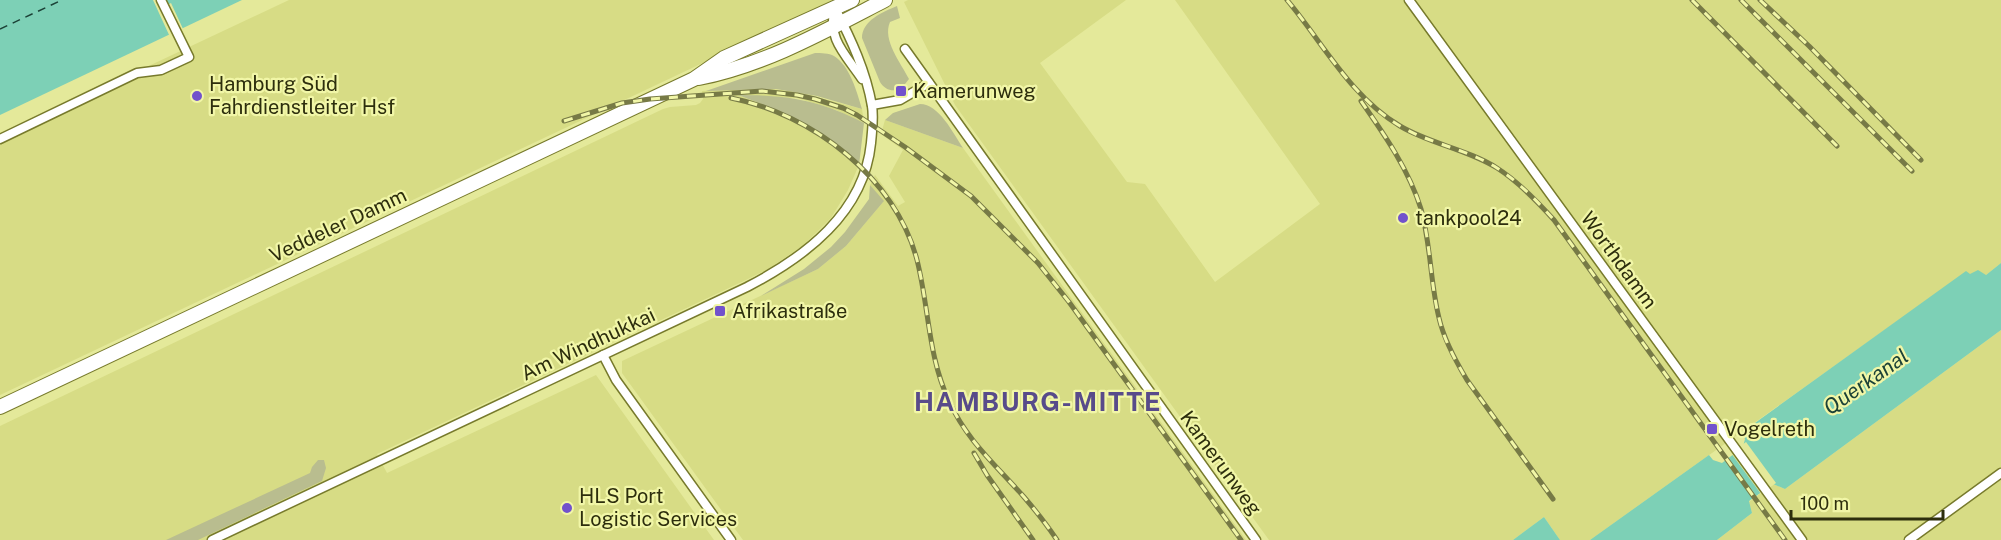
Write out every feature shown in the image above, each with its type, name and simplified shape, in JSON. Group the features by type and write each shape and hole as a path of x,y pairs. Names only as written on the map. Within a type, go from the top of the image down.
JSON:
{"main road":[{"name":"Veddeler Damm","path":"0,407 694,79 724,58 852,0"},
{"name":"Veddeler Damm","path":"694,79 729,72 786,49 885,0"}],"street":[{"path":"0,139 137,74 161,70 189,57 161,0"},
{"name":"Worthdamm","path":"1409,0 1802,540"},
{"path":"835,8 837,25"},
{"name":"Am Windhukkai","path":"837,25 837,42 867,87"},
{"name":"Am Windhukkai","path":"212,540 766,277 815,243 842,215 862,180 870,152 872,105 859,58 837,25"},
{"name":"Kamerunweg","path":"905,49 1256,540"},
{"path":"872,105 900,100 929,83"},
{"path":"603,355 616,380 731,540"},
{"path":"1909,540 2001,473"}],"shaded area":[{"path":"289,0 836,0 0,395 0,136"},
{"path":"908,0 1126,0 1040,63 1127,182 1145,184 1215,282 1320,204 1175,0 2001,0 2001,263 1986,275 1969,275 1966,272 1590,540 1560,540 1544,517 1513,540 1269,540 955,105 904,2"},
{"path":"897,6 900,18 890,22 888,36 909,79 901,89 892,90 886,89 880,82 862,38 869,22 879,14"},
{"path":"815,53 825,53 840,60 852,80 862,109 817,96 776,89 706,91"},
{"path":"757,88 794,91 862,109 864,123 836,110 797,98 740,96 773,107 794,118 833,143 859,165 848,190 831,218 816,233 801,247 768,269 377,454 387,473 596,375 714,540 0,540 0,426 663,109 696,105 703,99 702,91"},
{"path":"738,95 802,100 832,109 864,123 859,165 831,142 802,124"},
{"path":"920,104 927,105 939,114 963,148 885,120 893,113"},
{"path":"885,120 963,148 1246,540 743,540 622,373 622,361 818,269 846,246 883,202 870,185 875,175 898,206 905,202 889,176 903,150 881,134"},
{"path":"870,185 884,201 846,246 818,269 761,296 804,269 831,247 869,199"},
{"path":"2001,330 2001,540 1717,540 1752,513 1749,502 1773,484 1785,489"},
{"path":"318,460 324,460 326,468 322,481 198,540 166,540 310,473"}],"water":[{"path":"0,0 242,0 0,115"},
{"name":"Querkanal","path":"2001,263 2001,330 1785,489 1773,484 1749,501 1752,513 1717,540 1590,540 1709,455 1713,460 1722,463 1743,447 1745,439 1741,433 1966,271 1970,274 1978,270 1986,275"},
{"path":"1544,517 1560,540 1513,540"}],"pier":[{"path":"153,0 164,0 167,5 171,3 184,31 170,37"},
{"path":"1746,442 1776,483 1761,494 1731,453"}],"ferry route":[{"path":"0,29 62,0"}],"railway":[{"path":"1287,0 1338,68 1366,100 1382,114 1412,132 1497,168 1548,213 1785,540"},
{"path":"1692,0 1837,146"},
{"path":"1741,0 1912,171"},
{"path":"1760,0 1809,46 1921,160"},
{"path":"564,121 622,103 762,91 815,99 857,115 971,196 1038,263 1069,302 1241,540"},
{"path":"731,98 761,106 820,135 846,154 870,177 890,202 906,230 917,260 937,367 949,401 973,441 1028,502 1057,540"},
{"path":"1361,101 1395,153 1416,195 1424,223 1439,318 1450,350 1467,380 1553,499"},
{"path":"974,453 1033,540"}],"place":[{"name":"Kamerunweg","path":"901,91"},
{"name":"Hamburg Süd Fahrdienstleiter Hsf","path":"197,96"},
{"name":"tankpool24","path":"1403,218"},
{"name":"Afrikastraße","path":"720,311"},
{"name":"Vogelreth","path":"1712,429"},
{"name":"HLS Port Logistic Services","path":"567,508"}],"district":[{"name":"HAMBURG-MITTE","path":"1038,402"}]}
